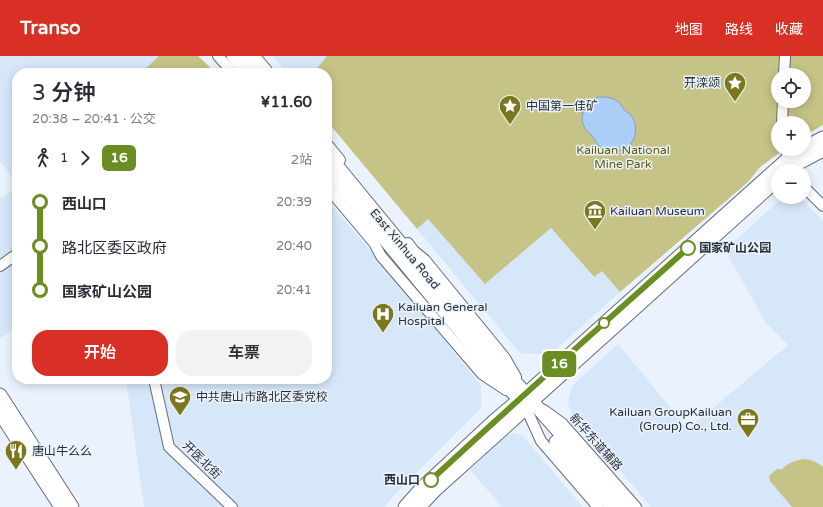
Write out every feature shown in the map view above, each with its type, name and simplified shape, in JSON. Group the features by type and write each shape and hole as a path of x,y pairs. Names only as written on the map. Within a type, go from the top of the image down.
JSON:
{"main road":[{"path":"233,56 244,68"},
{"path":"246,56 256,68"},
{"path":"811,145 823,138"},
{"path":"419,507 526,401 790,163 823,150"},
{"name":"East Xinhua Road","path":"332,160 612,507"},
{"name":"East Xinhua Road","path":"332,175 495,374 526,401 625,507"},
{"path":"405,507 420,490 526,401 771,186"},
{"path":"0,395 72,507"},
{"path":"0,413 61,507"}],"street":[{"path":"218,56 229,68"},
{"path":"255,56 265,68"},
{"path":"784,68 785,56"},
{"path":"332,150 414,251 425,260 505,358 526,401 541,440 598,507"},
{"name":"新华东道辅路","path":"332,193 374,243 381,256 482,374 562,422 636,507"},
{"path":"811,194 823,206"},
{"path":"0,266 12,258"},
{"name":"开医北街","path":"155,384 169,447 232,507"}],"shaded area":[{"path":"0,56 198,56 211,68 12,68 12,178 0,161"},
{"path":"273,56 368,56 332,71 332,68 319,67 283,68"},
{"path":"12,191 12,256 0,264 0,199"},
{"path":"775,204 806,204 823,220 823,507 651,507 578,422 569,408 568,400 573,385 618,344 688,429 788,345 766,323 725,250"},
{"name":"Kailuan General Hospital","path":"332,206 481,385 481,408 384,507 238,507 173,447 159,384 332,384"},
{"path":"428,219 485,284 551,228 593,277 602,270 620,292 550,355 520,353 417,229"},
{"path":"12,259 12,329 0,339 0,267"},
{"path":"127,384 152,384 167,449 227,507 144,507"},
{"path":"515,433 523,436 583,507 502,507 470,470 507,434"}],"green space":[{"path":"159,56 198,56 211,68 146,68"},
{"name":"Kailuan National Mine Park","path":"327,56 823,56 823,125 811,132 811,116 771,116 771,156 775,156 760,167 748,182 620,292 602,271 594,277 551,228 485,284 428,219 417,229 332,127 332,68 317,68"},
{"path":"803,459 814,461 823,467 823,507 792,507 770,481 770,475 777,469 782,469 788,464"}],"water":[{"path":"598,97 616,100 624,110 629,113 635,123 636,131 632,142 621,150 607,151 603,149 583,125 582,115 586,106"}],"bus line":[{"name":"16","path":"431,480 493,422 688,248"}],"place":[{"name":"开滦颂","path":"735,102"},
{"name":"中国第一佳矿","path":"510,126"},
{"name":"Kailuan Museum","path":"595,230"},
{"name":"国家矿山公园","path":"688,248"},
{"name":"Kailuan General Hospital","path":"383,334"},
{"name":"中共唐山市路北区委党校","path":"180,416"},
{"name":"Kailuan GroupKailuan (Group) Co., Ltd.","path":"748,438"},
{"name":"唐山牛么么","path":"16,470"},
{"name":"西山口","path":"431,480"}]}
